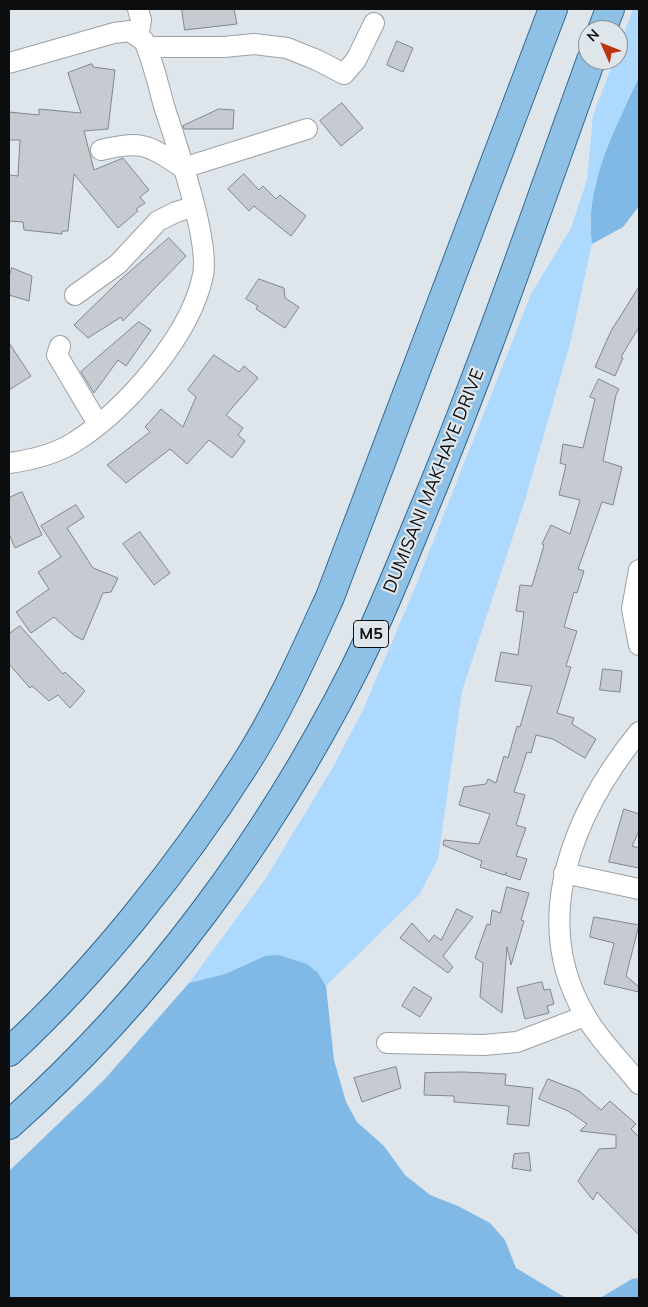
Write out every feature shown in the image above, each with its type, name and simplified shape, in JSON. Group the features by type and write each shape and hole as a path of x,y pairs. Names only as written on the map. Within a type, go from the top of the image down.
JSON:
{"main road":[{"path":"9,1052 79,980 158,886 244,765 295,673 330,597 552,9"},
{"name":"DUMISANI MAKHAYE DRIVE","path":"9,1125 90,1046 143,988 188,933 253,844 309,754 354,670 381,613 435,484 510,287 587,70"}],"street":[{"path":"9,462 35,459 74,442 98,424 129,396 162,358 178,334 192,306 203,274 202,245 193,207 183,168 142,42 141,20 138,9"},
{"path":"9,63 114,33 130,31 142,42 224,46 254,44 287,48 317,60 344,74 356,60 374,23"},
{"path":"183,168 307,128"},
{"path":"101,150 140,144 152,147 183,168"},
{"path":"75,295 118,264 158,220 193,207"},
{"path":"60,346 57,355 98,424"},
{"path":"639,570 632,609 639,645"},
{"path":"639,732 599,788 582,821 564,873 557,924 561,955 585,1016 639,1084"},
{"path":"564,873 639,889"},
{"path":"387,1043 484,1045 517,1042 585,1016"}],"shaded area":[{"path":"633,9 639,9 639,77 595,184 590,222 592,244 570,344 525,500 462,691 438,859 419,895 326,986 318,973 265,956 225,974 189,983 266,878 333,767 363,710 414,590 531,294 571,228 587,180 593,115 610,70 628,70 628,22"},
{"path":"639,77 639,206 623,227 592,244 591,222 597,179 611,138"},
{"path":"279,955 307,964 318,973 326,986 334,1060 346,1102 357,1122 384,1146 405,1175 430,1195 458,1206 490,1223 505,1240 516,1268 566,1298 9,1298 9,1171 104,1080 189,983 225,974 265,956"},
{"path":"639,1278 639,1298 600,1298 632,1279"}],"building":[{"path":"182,9 234,9 237,24 185,30"},
{"path":"397,41 413,48 403,72 387,65"},
{"path":"92,64 93,67 115,70 108,129 84,131 94,170 123,158 149,190 140,197 145,203 136,209 138,211 118,228 74,174 68,231 62,231 62,234 24,230 23,222 9,221 9,175 18,176 20,140 9,140 9,112 39,115 39,109 81,113 68,73"},
{"path":"342,103 363,128 341,146 320,121"},
{"path":"219,109 234,110 233,129 184,129 183,126"},
{"path":"244,174 259,190 263,186 276,199 280,195 306,216 291,236 254,206 249,211 228,189"},
{"path":"169,238 186,256 123,321 121,317 88,338 74,325 119,281"},
{"path":"12,268 32,276 29,301 9,295 9,277"},
{"path":"259,279 284,288 285,298 299,307 285,328 256,309 258,306 246,299"},
{"path":"639,287 639,327 621,357 623,358 615,376 595,367 611,331"},
{"path":"139,322 151,330 126,366 118,360 94,393 81,372"},
{"path":"9,343 31,376 9,390"},
{"path":"214,355 239,372 244,366 258,378 226,415 243,428 238,435 245,441 232,458 209,440 187,464 170,449 126,483 107,465 150,432 145,427 161,409 183,427 196,397 188,390"},
{"path":"599,379 619,389 616,395 603,461 622,467 613,505 602,502 578,569 584,571 577,593 574,592 564,627 577,631 566,666 571,667 557,713 574,718 572,724 596,739 585,758 553,739 536,735 531,753 527,752 514,792 525,795 516,825 526,828 516,856 527,859 520,880 505,875 507,872 504,875 480,867 482,861 443,845 444,840 479,844 490,814 459,805 464,787 486,784 488,779 496,783 504,756 508,758 517,726 520,727 532,686 495,681 501,652 518,655 524,612 516,611 520,585 532,586 544,545 542,544 551,525 570,534 580,500 559,495 566,465 560,463 563,444 583,448 595,399 590,397"},
{"path":"22,492 42,535 15,548 9,534 9,498"},
{"path":"76,505 84,517 67,528 93,568 118,578 111,592 103,593 83,640 75,636 54,617 31,633 16,612 49,589 38,572 61,557 41,526"},
{"path":"140,532 170,573 154,585 123,544"},
{"path":"20,626 63,674 65,672 85,691 70,708 58,695 49,701 32,686 30,688 9,664 9,634"},
{"path":"603,669 622,671 620,692 600,690"},
{"path":"624,809 639,814 639,831 632,846 639,848 639,868 609,862"},
{"path":"507,887 529,893 521,920 524,921 511,965 507,947 502,1013 480,997 483,963 475,958 487,924 490,925 492,910 500,913"},
{"path":"457,909 473,917 443,956 453,967 448,973 400,938 412,923 429,942 434,935 441,940"},
{"path":"594,917 639,925 626,976 639,987 639,992 604,984 614,943 590,937"},
{"path":"542,982 544,990 550,989 554,1004 547,1006 549,1013 525,1019 517,988"},
{"path":"414,987 432,998 420,1017 402,1006"},
{"path":"396,1067 401,1088 362,1102 354,1078"},
{"path":"425,1073 506,1074 505,1085 533,1088 529,1126 507,1124 509,1106 454,1102 454,1096 424,1095"},
{"path":"548,1079 579,1091 601,1110 610,1101 636,1124 631,1129 639,1137 639,1235 597,1192 593,1200 578,1181 599,1149 616,1148 616,1135 580,1131 587,1124 568,1111 539,1099"},
{"path":"529,1153 531,1171 512,1168 514,1154"}]}
